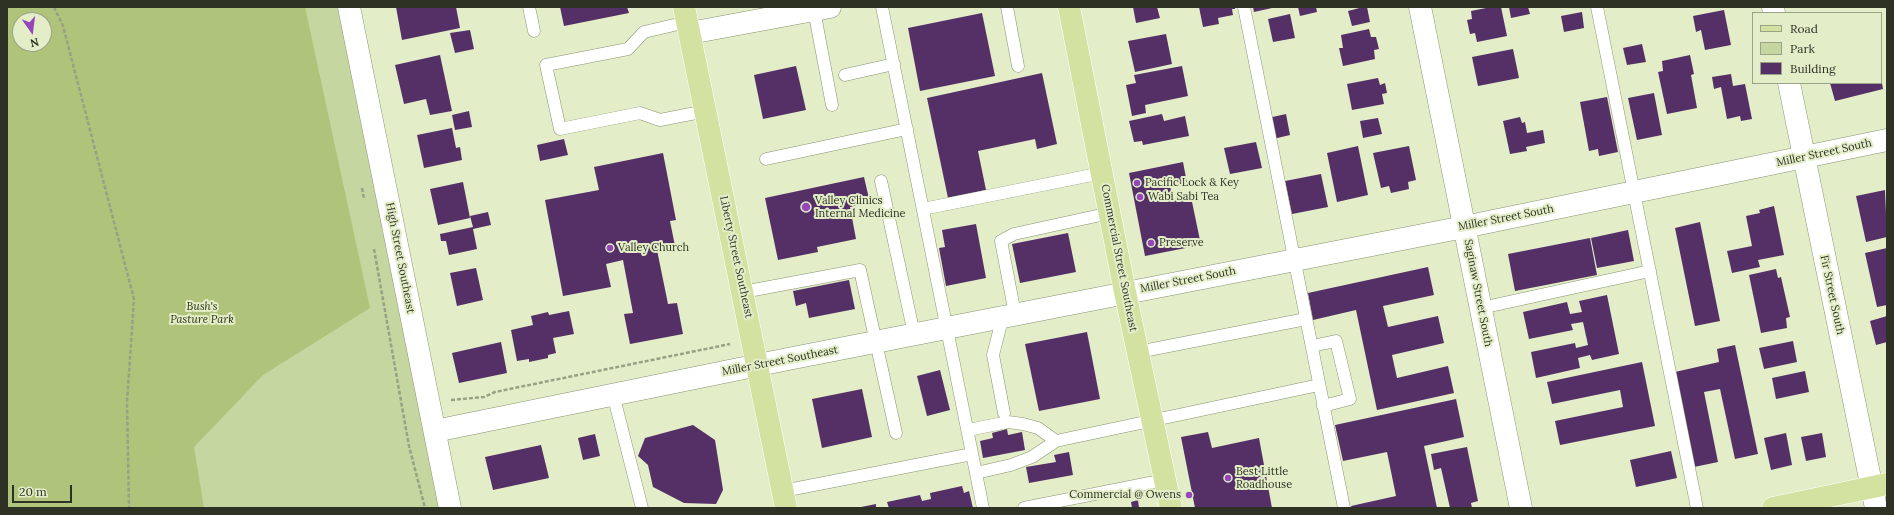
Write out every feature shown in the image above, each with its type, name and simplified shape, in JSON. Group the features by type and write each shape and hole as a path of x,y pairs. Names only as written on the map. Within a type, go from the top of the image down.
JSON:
{"main road":[{"name":"Commercial Street Southeast","path":"1069,7 1125,292 1171,508"},
{"name":"Liberty Street Southeast","path":"687,21 785,500"},
{"path":"1773,508 1878,493"}],"street":[{"name":"High Street Southeast","path":"349,7 450,508"},
{"name":"Saginaw Street South","path":"1420,7 1521,508"},
{"path":"687,21 822,8"},
{"name":"Fir Street South","path":"1789,84 1804,158 1878,493"},
{"name":"Miller Street South","path":"1125,292 1464,227 1887,140"},
{"name":"Miller Street Southeast","path":"435,431 1125,292"}],"lane":[{"path":"529,7 534,31"},
{"path":"882,7 983,508"},
{"path":"1006,7 1018,66"},
{"path":"1244,7 1344,508"},
{"path":"1598,7 1697,508"},
{"path":"822,8 832,105"},
{"path":"687,21 644,32 628,49 546,65 560,129 640,113 660,120 706,111"},
{"path":"845,75 894,64"},
{"path":"766,159 907,129"},
{"path":"923,209 1102,173"},
{"path":"881,181 914,334"},
{"path":"1004,413 993,355 1009,315 1001,241 1014,234 1110,213"},
{"path":"743,292 860,270 896,432"},
{"path":"1481,308 1650,271"},
{"path":"1138,352 1306,319"},
{"path":"1312,346 1336,342 1350,399 1323,406"},
{"path":"976,473 1011,465 1032,457 1056,440 1153,422 1319,385"},
{"path":"613,394 642,508"},
{"path":"968,430 1008,422 1038,428 1056,440"},
{"path":"785,500 972,454"},
{"path":"1024,508 1165,480"}],"path":[{"path":"54,7 63,26 134,299 127,402 129,508"},
{"path":"362,185 366,206"},
{"path":"374,248 409,446 425,508"},
{"path":"451,400 484,397 495,392 730,344"},
{"path":"403,410 407,409"}],"green space":[{"name":"Bush's Pasture Park","path":"7,7 339,7 439,508 7,508"},
{"name":"Bush's Pasture Park","path":"7,7 305,7 370,308 263,375 194,447 204,508 7,508"}],"building":[{"path":"396,7 456,7 460,28 402,40"},
{"path":"560,7 627,7 629,13 564,26"},
{"path":"1133,7 1157,7 1160,18 1136,23"},
{"path":"1199,7 1235,7 1235,9 1232,9 1233,15 1218,18 1219,24 1203,27"},
{"path":"1253,7 1272,7 1272,8 1254,12"},
{"path":"1298,7 1316,7 1317,12 1300,16"},
{"path":"1367,7 1370,22 1352,26 1348,11"},
{"path":"1491,7 1501,7 1507,36 1477,42 1475,33 1470,34 1467,20 1472,19 1471,11"},
{"path":"1509,7 1528,7 1530,14 1511,18"},
{"path":"1724,10 1731,45 1705,50 1701,30 1696,32 1693,16"},
{"path":"1582,12 1584,28 1564,32 1561,16"},
{"path":"982,13 995,76 920,91 908,28"},
{"path":"1290,14 1295,38 1273,42 1268,19"},
{"path":"1369,29 1371,37 1376,37 1379,49 1374,50 1375,59 1343,66 1339,48 1343,48 1341,35"},
{"path":"470,30 474,49 455,53 450,33"},
{"path":"1166,34 1172,64 1135,72 1128,41"},
{"path":"1642,44 1646,62 1627,65 1623,48"},
{"path":"1513,49 1519,78 1478,86 1472,57"},
{"path":"440,55 452,111 430,115 426,99 404,104 395,65"},
{"path":"1690,55 1694,74 1691,75 1697,108 1667,114 1658,72 1663,71 1662,61"},
{"path":"796,66 806,110 763,119 754,75"},
{"path":"1182,66 1188,96 1145,105 1146,113 1132,116 1126,85 1136,83 1134,75"},
{"path":"1042,73 1057,144 1037,149 1035,139 978,151 986,190 948,198 927,98"},
{"path":"1731,74 1733,86 1745,84 1752,119 1741,121 1740,116 1727,119 1721,87 1714,89 1712,77"},
{"path":"1378,78 1380,85 1385,83 1387,93 1382,94 1384,104 1352,110 1347,84"},
{"path":"1882,83 1883,89 1835,101 1830,84"},
{"path":"1654,93 1662,135 1637,140 1628,98"},
{"path":"1607,97 1618,152 1599,156 1598,149 1589,151 1580,102"},
{"path":"469,111 472,127 455,130 452,115"},
{"path":"1162,114 1164,121 1185,116 1189,136 1143,145 1142,141 1134,142 1129,121"},
{"path":"1286,114 1290,135 1273,139 1268,118"},
{"path":"1520,117 1522,123 1525,122 1527,133 1543,130 1545,143 1526,147 1527,151 1510,154 1503,121"},
{"path":"1378,118 1382,134 1363,138 1360,121"},
{"path":"452,128 456,148 460,147 462,160 424,168 417,135"},
{"path":"564,139 568,155 540,161 537,145"},
{"path":"1256,142 1262,168 1230,174 1224,148"},
{"path":"1358,146 1368,195 1337,202 1327,153"},
{"path":"1409,146 1416,180 1408,182 1409,189 1391,193 1389,186 1381,188 1373,153"},
{"name":"Valley Church","path":"663,153 676,220 670,221 675,246 657,250 668,304 677,303 683,334 630,344 624,314 633,313 623,260 606,264 611,287 563,296 545,200 599,190 594,167"},
{"path":"1183,162 1187,183 1170,186 1173,200 1191,197 1201,245 1145,256 1129,173"},
{"path":"1321,174 1328,207 1292,214 1285,181"},
{"path":"864,177 870,203 850,207 856,239 817,247 818,252 778,260 765,198"},
{"path":"463,182 470,218 438,225 430,189"},
{"path":"1885,190 1887,237 1866,242 1856,196"},
{"path":"1774,206 1784,255 1758,260 1760,267 1732,273 1727,251 1752,246 1746,216 1760,213 1759,210"},
{"path":"488,212 491,225 473,229 477,249 449,255 446,241 441,241 440,234 473,227 470,216"},
{"path":"1700,222 1720,321 1695,326 1675,228"},
{"path":"976,224 986,278 946,286 939,248 945,247 942,230"},
{"path":"1628,230 1634,261 1597,268 1591,238"},
{"path":"1068,233 1076,272 1020,283 1012,244"},
{"path":"1590,238 1597,275 1515,291 1508,254"},
{"path":"1887,248 1887,305 1877,307 1865,253"},
{"path":"1428,267 1434,295 1383,306 1388,327 1438,316 1444,343 1392,355 1397,378 1448,366 1454,393 1377,410 1356,310 1313,320 1308,293"},
{"path":"476,268 483,300 457,306 450,273"},
{"path":"1776,269 1778,278 1781,277 1790,317 1786,318 1787,328 1761,333 1749,275"},
{"path":"849,280 855,309 809,318 806,303 796,306 793,291"},
{"path":"1607,295 1619,354 1592,360 1590,355 1578,358 1580,368 1536,378 1531,352 1575,343 1576,348 1588,345 1583,322 1571,324 1573,330 1529,339 1523,312 1567,302 1570,314 1582,312 1579,301"},
{"path":"569,311 574,334 553,338 556,353 548,355 548,358 529,362 529,359 517,361 511,330 533,325 531,316 548,312 549,315"},
{"path":"1887,316 1887,342 1876,345 1870,321"},
{"path":"1087,332 1100,399 1039,411 1025,344"},
{"path":"1793,341 1797,362 1764,369 1759,348"},
{"path":"501,342 507,373 459,383 452,353"},
{"path":"1735,345 1758,454 1735,459 1720,389 1704,392 1718,462 1694,467 1675,372 1719,362 1717,349"},
{"path":"1642,362 1655,426 1560,445 1555,421 1623,407 1620,390 1552,404 1547,382"},
{"path":"940,370 950,410 927,416 917,376"},
{"path":"1805,371 1809,392 1776,399 1772,378"},
{"path":"862,389 872,437 822,448 812,399"},
{"path":"1456,399 1464,437 1424,446 1437,508 1352,508 1351,506 1396,496 1387,452 1343,461 1335,425"},
{"path":"693,425 715,440 723,490 716,504 684,503 653,487 648,465 638,456 645,438"},
{"path":"1007,429 1008,435 1022,432 1025,450 983,458 980,441 993,438 992,433"},
{"name":"Best Little Roadhouse","path":"1208,432 1212,448 1259,438 1272,508 1195,508 1181,437"},
{"path":"1786,433 1792,465 1771,470 1764,438"},
{"path":"1822,433 1826,457 1806,461 1801,437"},
{"path":"595,434 600,456 583,460 578,438"},
{"path":"541,445 549,478 493,490 485,457"},
{"path":"1467,447 1478,501 1471,503 1472,508 1450,508 1441,468 1434,470 1431,454"},
{"path":"1671,451 1677,478 1636,487 1630,460"},
{"path":"1069,452 1073,475 1029,483 1026,467 1056,462 1054,455"},
{"path":"962,486 964,493 969,491 973,508 889,508 887,502 920,495 922,501 931,499 930,493"},
{"path":"1138,500 1139,508 1132,508 1131,502"},
{"path":"876,504 876,508 861,508 861,507"}],"place":[{"name":"Pacific Lock & Key","path":"1137,183"},
{"name":"Wabi Sabi Tea","path":"1140,197"},
{"name":"Valley Clinics Internal Medicine","path":"806,207"},
{"name":"Preserve","path":"1151,243"},
{"name":"Valley Church","path":"610,248"},
{"name":"Best Little Roadhouse","path":"1228,478"},
{"name":"Commercial @ Owens","path":"1189,495"}]}
